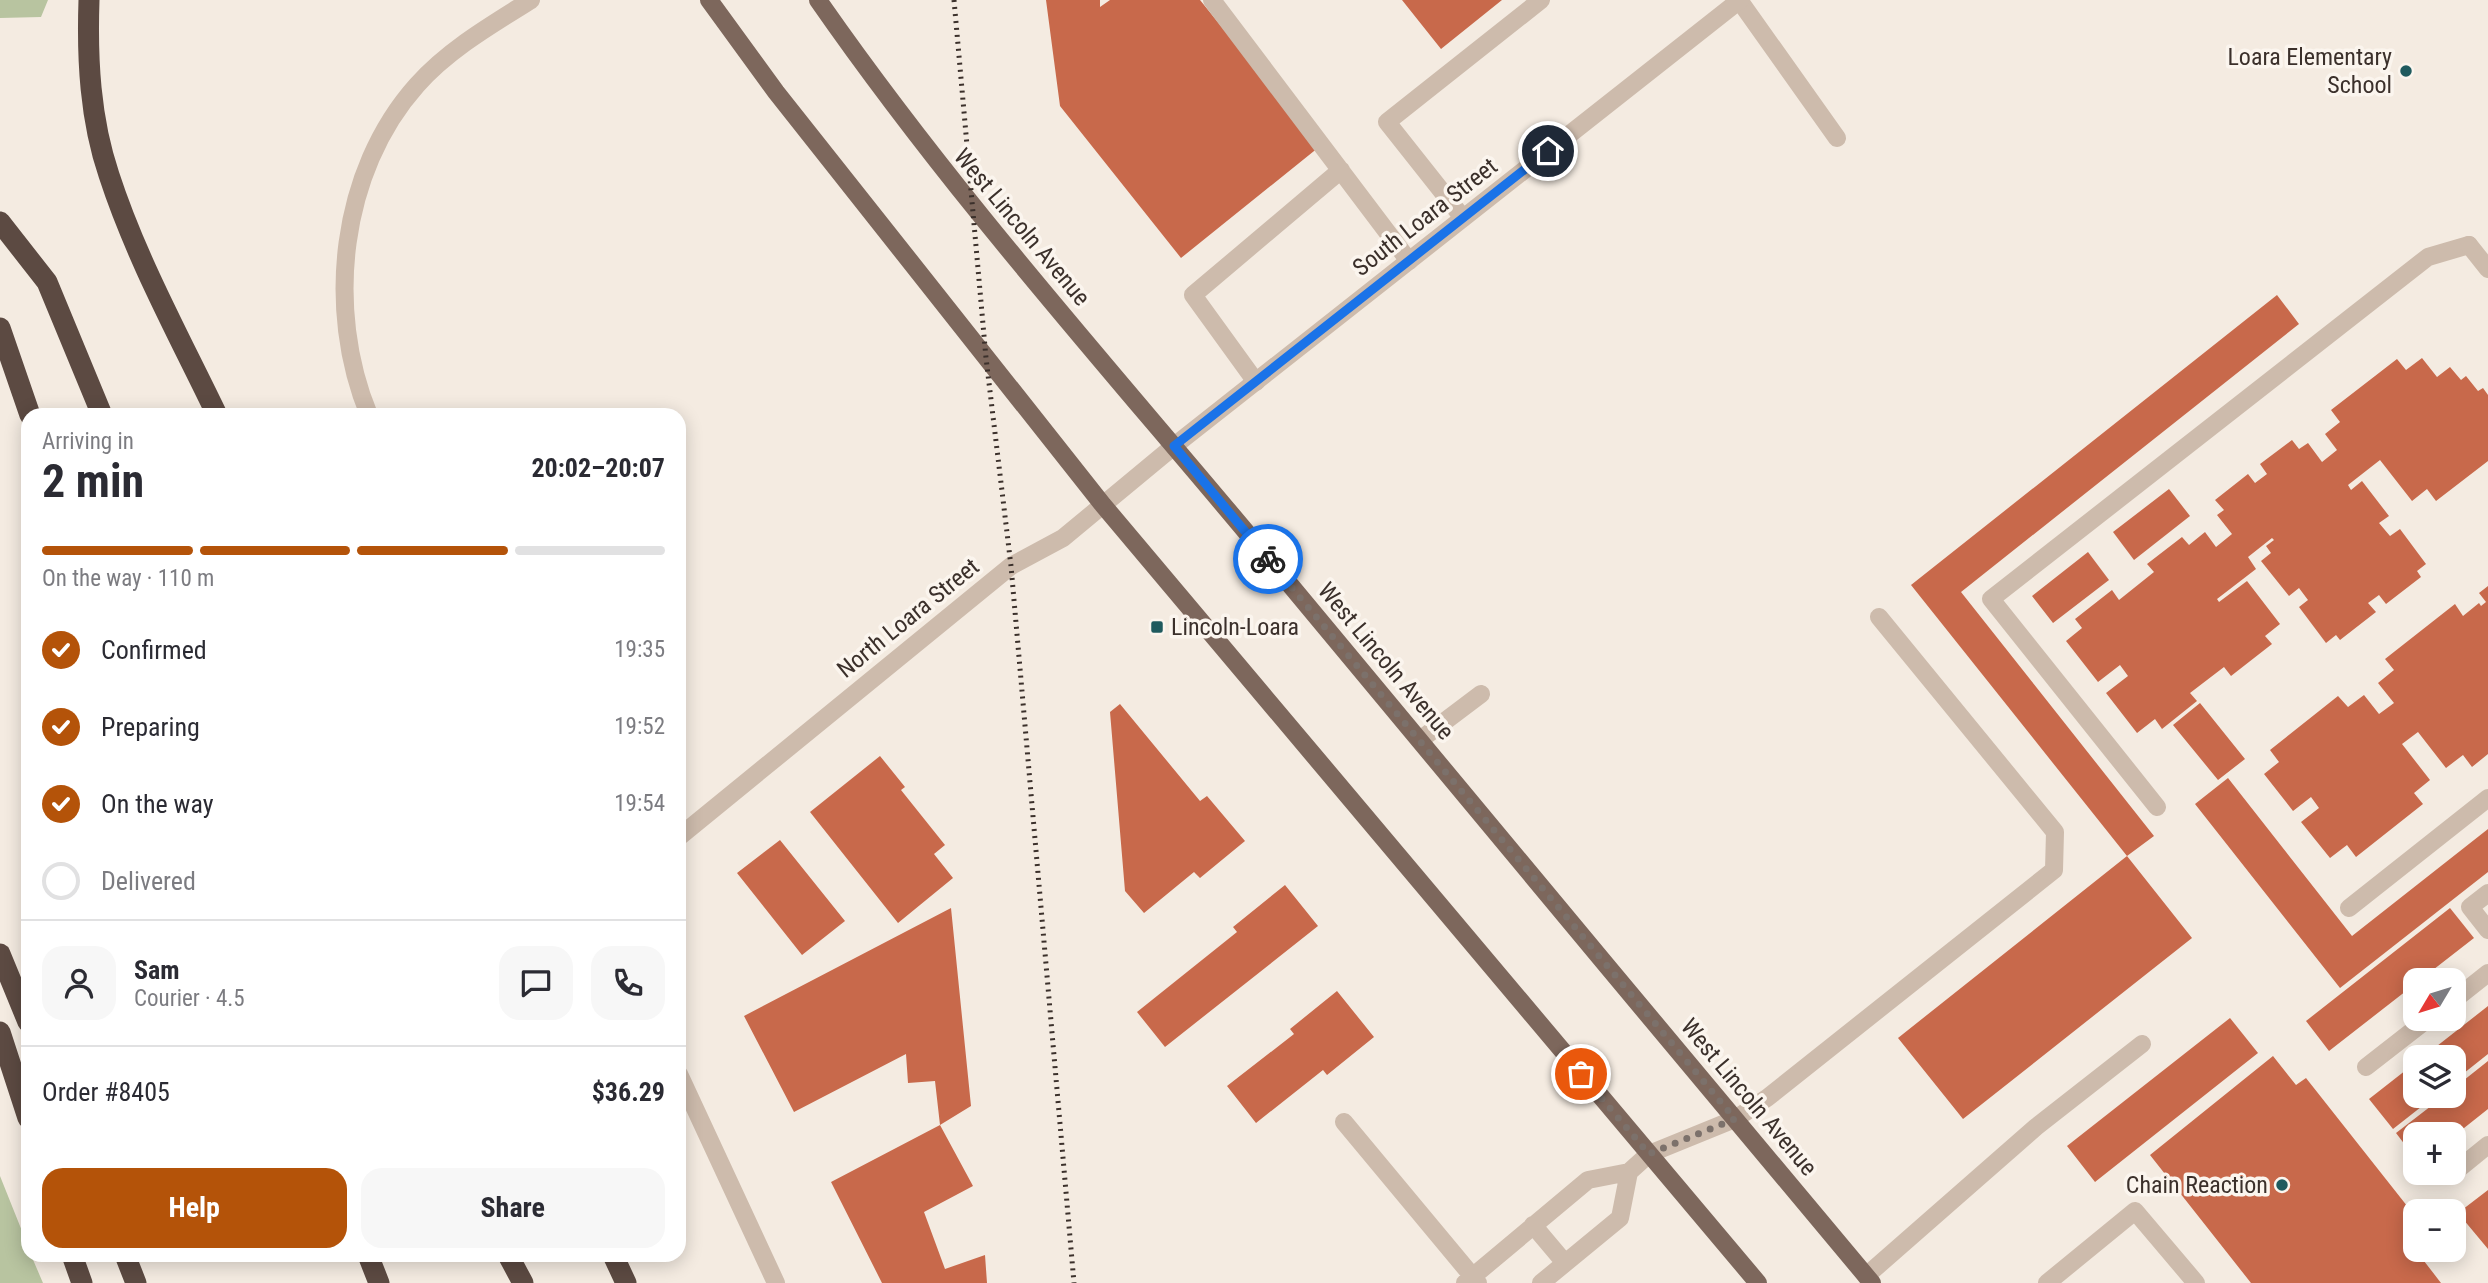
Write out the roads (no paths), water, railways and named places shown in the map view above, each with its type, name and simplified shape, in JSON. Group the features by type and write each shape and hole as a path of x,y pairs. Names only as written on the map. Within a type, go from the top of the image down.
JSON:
{"highway":[{"path":"89,0 87,48 93,106 108,174 144,264 214,408"},
{"path":"0,222 47,282 99,408"},
{"path":"0,328 28,408"},
{"path":"0,954 21,1005"},
{"path":"0,1032 21,1096"},
{"path":"74,1262 82,1283"},
{"path":"128,1262 136,1283"},
{"path":"371,1262 379,1283"},
{"path":"512,1262 523,1283"},
{"path":"616,1262 626,1283"}],"main road":[{"path":"709,0 776,92 1103,505 1758,1283"},
{"name":"West Lincoln Avenue","path":"818,0 907,124 971,205 1869,1279"}],"street":[{"path":"366,408 351,354 344,298 346,248 358,196 373,151 393,114 418,84 446,57 531,0"},
{"path":"1212,0 1409,261"},
{"path":"1463,218 1387,122 1541,0"},
{"path":"1739,0 1837,138"},
{"name":"South Loara Street","path":"1174,446 1739,0"},
{"path":"1256,382 1193,295 1341,170"},
{"path":"2157,807 1992,599 2428,257 2469,245 2488,269"},
{"name":"North Loara Street","path":"686,831 1011,566 1063,538 1174,446"},
{"path":"1344,1122 1472,1281 1533,1225 1588,1180 1629,1172 1649,1154 1735,1119 1767,1098 2054,870 2055,832 1879,617"},
{"path":"1420,740 1481,694"},
{"path":"2348,908 2488,798"},
{"path":"2488,893 2470,907 2488,930"},
{"path":"2466,990 2488,973"},
{"path":"2366,1067 2412,1031"},
{"path":"1869,1279 2036,1127 2142,1044"},
{"path":"686,1089 776,1283"},
{"path":"2466,1162 2488,1144"},
{"path":"1541,1283 1620,1218 1629,1172"},
{"path":"2047,1283 2135,1211 2196,1283"},
{"path":"1533,1225 1565,1263"}],"railway":[{"path":"954,0 986,358 1011,566 1074,1283"}],"place":[{"name":"Loara Elementary School","path":"2406,71"},
{"name":"Lincoln-Loara","path":"1157,627"},
{"name":"Chain Reaction","path":"2282,1185"}]}
